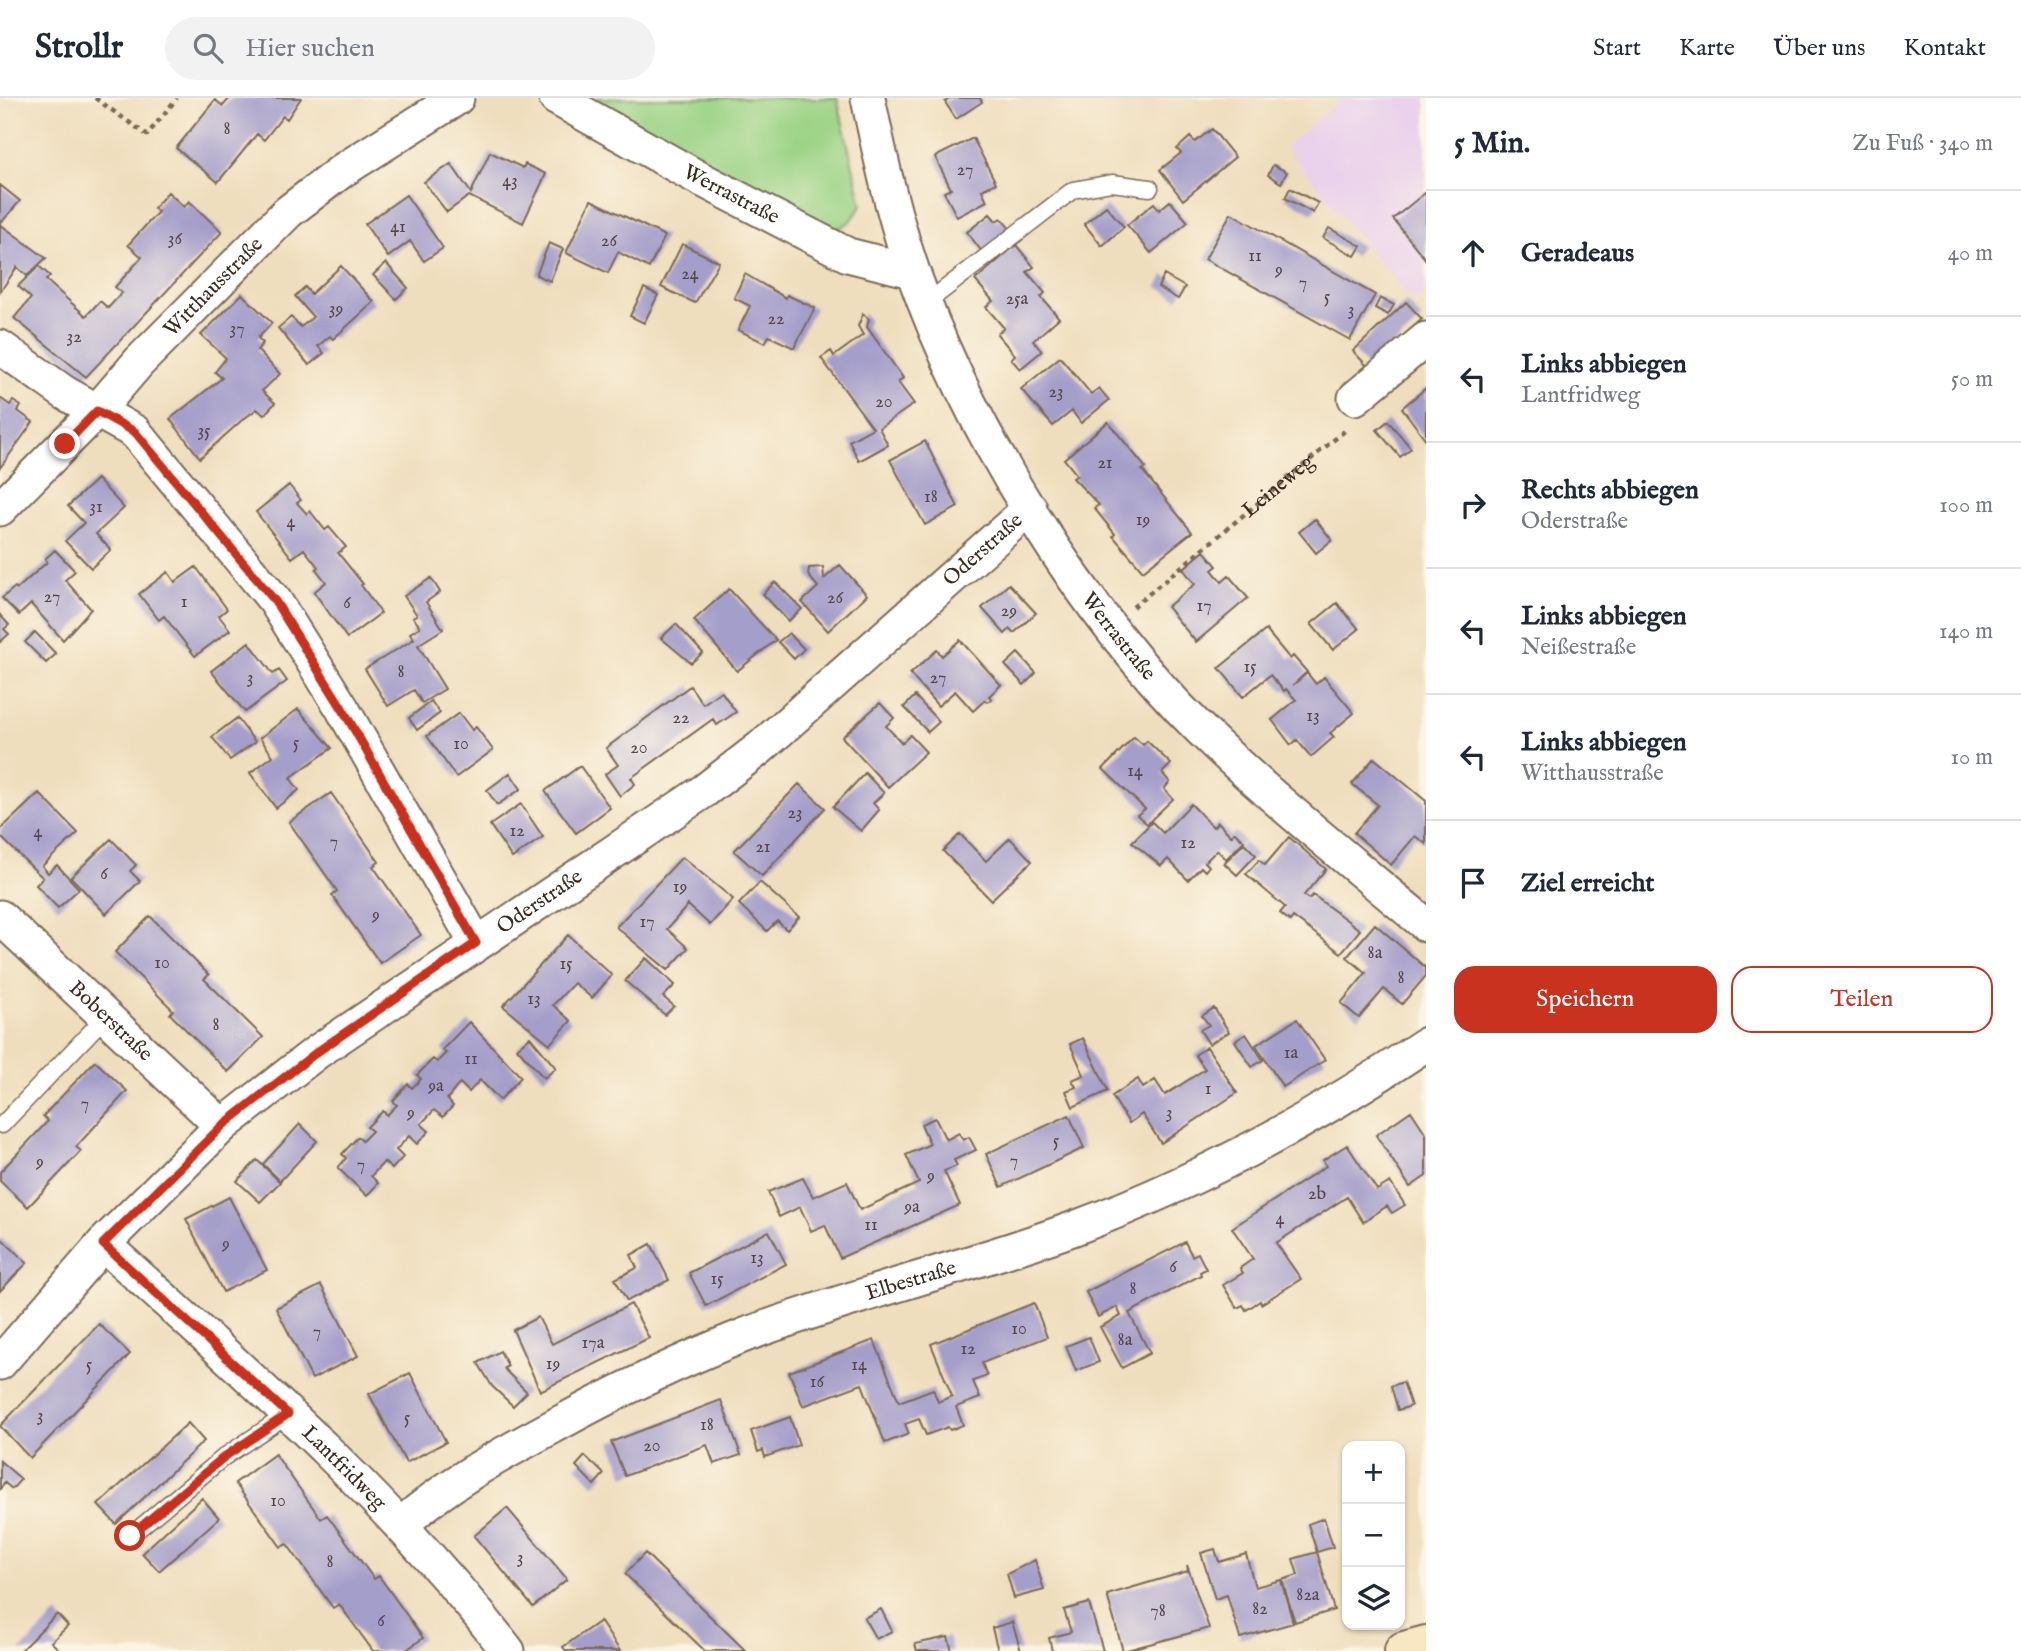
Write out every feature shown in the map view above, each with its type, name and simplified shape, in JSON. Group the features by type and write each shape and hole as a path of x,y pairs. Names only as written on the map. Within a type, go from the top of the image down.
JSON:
{"main road":[{"path":"1405,1651 1426,1644"}],"street":[{"name":"Werrastraße","path":"556,98 695,176 848,255 912,271"},
{"name":"Werrastraße","path":"867,98 890,198 925,304 982,425 1031,508 1111,626 1153,679 1201,730 1272,795 1426,925"},
{"name":"Witthausstraße","path":"0,509 97,411 139,362 288,212 343,170 448,100"},
{"path":"1355,398 1426,339"},
{"path":"0,347 65,393 135,432 275,601 342,708 476,943"},
{"name":"Oderstraße","path":"0,1363 103,1244 222,1126 317,1052 704,791 761,748 1031,508"},
{"name":"Boberstraße","path":"0,917 222,1126"},
{"name":"Elbestraße","path":"401,1525 425,1503 459,1480 635,1382 746,1335 1007,1251 1137,1204 1210,1172 1294,1127 1426,1044"},
{"name":"Lantfridweg","path":"103,1244 288,1414 401,1525 508,1651"}],"lane":[{"path":"925,304 1073,190 1112,183 1150,188"},
{"path":"2,1125 105,1017"},
{"path":"130,1536 224,1457 288,1414"}],"path":[{"path":"95,98 146,135 177,98"},
{"name":"Leineweg","path":"1111,626 1357,420 1355,398"}],"shaded area":[{"path":"1343,98 1426,98 1426,292 1413,303 1285,147"}],"green space":[{"path":"598,98 837,98 862,205 851,221 830,234 605,108"}],"building":[{"path":"230,98 301,98 287,119 283,116 264,140 257,134 218,182 176,148 215,100 223,106"},
{"path":"951,98 980,98 982,102 956,119 945,102"},
{"path":"1212,129 1235,157 1183,200 1160,170 1181,153 1177,149 1190,137 1195,142"},
{"path":"973,138 996,183 982,190 987,201 957,217 944,192 951,189 935,157"},
{"path":"490,152 523,168 525,164 546,174 523,223 469,196 447,212 424,182 451,164 471,193"},
{"path":"1273,165 1287,172 1281,183 1268,175"},
{"path":"0,185 20,201 0,224"},
{"path":"1290,188 1318,203 1313,213 1285,198"},
{"path":"168,192 184,207 189,201 222,232 86,377 14,318 31,298 18,286 39,266 50,276 46,280 86,316 100,301 108,308 122,293 115,287 142,257 128,245 158,212 154,208"},
{"path":"1426,192 1426,260 1393,219"},
{"path":"406,195 443,248 424,261 410,241 388,257 365,224"},
{"path":"591,200 665,236 649,268 618,252 608,273 566,253"},
{"path":"1170,201 1188,222 1151,253 1127,225 1154,203 1159,210"},
{"path":"1106,206 1124,227 1102,246 1084,224"},
{"path":"1231,213 1375,295 1350,340 1205,259"},
{"path":"990,214 996,221 1001,218 1011,230 983,253 967,232"},
{"path":"0,224 46,258 27,276 17,267 0,292"},
{"path":"1329,228 1361,246 1355,256 1323,238"},
{"path":"549,243 563,249 550,281 536,275"},
{"path":"682,244 719,262 695,303 661,287"},
{"path":"1016,245 1034,267 1027,272 1045,293 1041,297 1059,318 1033,341 1042,351 1020,369 1011,359 1015,355 997,334 1004,328 986,307 993,301 975,280"},
{"path":"386,263 408,288 396,299 373,275"},
{"path":"341,266 374,302 333,339 330,336 318,346 324,353 309,365 278,328 291,317 301,327 313,317 295,296 305,287 311,294"},
{"path":"745,274 786,298 787,295 815,308 794,348 769,336 765,343 738,330 750,306 734,298"},
{"path":"1164,275 1185,287 1178,299 1158,287"},
{"path":"644,288 658,295 644,323 630,316"},
{"path":"242,294 272,323 258,338 263,343 257,350 280,374 262,391 275,403 264,415 257,409 200,458 170,419 222,378 215,372 226,358 201,335"},
{"path":"1380,298 1394,305 1388,315 1375,308"},
{"path":"1406,302 1422,319 1369,368 1353,351"},
{"path":"863,314 869,319 867,327 903,378 898,382 914,404 879,428 888,445 859,461 849,441 873,428 821,358 831,351 834,356 863,335 858,326"},
{"path":"1060,357 1091,394 1099,388 1109,400 1081,423 1072,411 1053,426 1021,389"},
{"path":"1426,388 1426,440 1402,408"},
{"path":"0,398 10,405 13,401 21,406 18,411 33,422 0,468"},
{"path":"1388,421 1411,448 1400,457 1377,430"},
{"path":"1108,422 1146,468 1142,470 1192,532 1143,571 1113,536 1115,534 1094,508 1099,505 1073,478 1077,475 1064,459"},
{"path":"925,441 958,507 925,525 890,460"},
{"path":"97,479 124,508 96,534 111,550 91,568 65,541 84,523 68,506"},
{"path":"289,485 301,500 297,503 307,514 310,511 325,530 329,527 346,547 338,553 363,584 361,585 381,613 347,638 314,592 326,582 316,569 318,567 304,549 292,558 256,512"},
{"path":"1315,519 1332,540 1316,553 1299,532"},
{"path":"55,550 75,571 65,580 91,609 63,640 31,604 19,615 2,598 15,587 17,589 47,562 45,559"},
{"path":"1204,551 1217,566 1212,570 1222,582 1229,576 1248,598 1196,642 1167,607 1195,584 1183,569"},
{"path":"840,565 867,595 828,631 802,602 818,587 808,575 809,568 823,567 824,579"},
{"path":"196,567 227,609 219,616 230,630 195,656 164,616 159,620 139,594 168,572 175,582"},
{"path":"431,578 440,592 426,602 443,629 418,645 445,689 422,703 414,690 388,706 365,669 414,639 410,633 420,627 413,617 417,615 404,596"},
{"path":"775,582 802,609 788,621 763,594"},
{"path":"1009,584 1036,613 1014,633 1010,629 1005,634 982,608"},
{"path":"729,589 776,640 737,671 694,620"},
{"path":"1337,603 1359,629 1333,650 1311,624"},
{"path":"0,615 9,625 4,629 9,634 0,642"},
{"path":"676,624 703,653 691,663 661,638"},
{"path":"1266,630 1290,659 1293,656 1307,672 1293,685 1307,673 1316,684 1324,677 1354,713 1330,733 1334,737 1311,757 1297,740 1291,745 1272,720 1296,700 1286,689 1284,691 1270,675 1243,697 1219,668"},
{"path":"35,632 56,654 46,663 25,642"},
{"path":"789,633 804,649 794,659 778,642"},
{"path":"960,640 1001,685 989,696 992,699 987,702 985,700 973,711 955,691 938,706 910,674 937,650 942,656"},
{"path":"249,642 273,674 279,670 287,681 245,712 211,671"},
{"path":"1018,653 1036,673 1024,685 1005,665"},
{"path":"690,686 703,704 721,691 736,712 717,725 713,719 631,778 635,784 620,796 605,774 618,765 606,748"},
{"path":"915,696 939,722 928,732 904,707"},
{"path":"431,701 440,713 417,730 409,718"},
{"path":"880,703 894,718 886,726 902,743 910,735 926,752 888,787 842,737"},
{"path":"298,709 332,748 290,778 299,790 276,808 250,773 273,756 260,738"},
{"path":"459,713 472,730 476,727 493,750 456,777 427,736"},
{"path":"237,718 255,742 230,760 212,737"},
{"path":"1134,737 1143,745 1147,741 1171,764 1162,773 1170,782 1164,789 1173,799 1147,824 1137,815 1145,809 1103,769"},
{"path":"1374,758 1426,801 1426,844 1415,836 1391,865 1354,833 1378,805 1352,784"},
{"path":"580,766 610,808 576,833 545,791"},
{"path":"510,773 521,789 497,805 487,790"},
{"path":"865,773 884,793 873,803 879,810 861,831 833,807"},
{"path":"799,784 825,808 762,876 734,851"},
{"path":"39,793 78,833 42,866 48,873 57,865 79,889 58,908 36,885 43,878 0,836 0,830"},
{"path":"331,793 379,862 373,866 421,935 380,963 332,895 337,891 289,822"},
{"path":"521,804 543,837 512,858 490,825"},
{"path":"1191,804 1213,827 1218,822 1231,836 1235,832 1244,841 1226,859 1217,850 1205,862 1209,866 1205,871 1201,867 1188,880 1168,859 1161,866 1132,842 1152,822 1163,833"},
{"path":"960,834 986,861 1010,838 1032,861 991,900 943,851"},
{"path":"1289,837 1326,869 1304,895 1309,899 1313,895 1360,930 1341,953 1293,917 1290,921 1280,913 1285,907 1246,874 1259,860 1265,865"},
{"path":"111,839 136,865 130,871 140,881 106,914 71,877"},
{"path":"1244,843 1256,855 1237,875 1224,863"},
{"path":"682,857 733,899 710,925 688,905 667,929 688,948 668,970 616,927"},
{"path":"760,882 799,917 787,930 777,921 767,931 739,904"},
{"path":"150,916 209,975 204,979 263,1037 228,1072 170,1014 173,1010 115,952"},
{"path":"1375,924 1426,968 1426,976 1402,1004 1384,989 1359,1018 1341,1003 1366,973 1347,957"},
{"path":"568,935 612,975 592,998 574,983 553,1005 571,1021 550,1044 503,1006"},
{"path":"646,958 675,985 663,997 674,1006 665,1015 625,981"},
{"path":"1214,1008 1229,1032 1209,1044 1200,1030 1209,1025 1202,1016"},
{"path":"1297,1019 1325,1060 1283,1087 1256,1045"},
{"path":"469,1022 521,1077 500,1100 480,1080 469,1092 460,1083 447,1099 453,1106 443,1117 434,1110 421,1124 429,1131 417,1144 409,1136 396,1150 403,1157 392,1169 384,1162 371,1176 378,1183 367,1196 338,1168 346,1158 342,1154 358,1137 362,1141 372,1131 367,1127 383,1111 387,1115 397,1105 393,1101 408,1084 412,1088 421,1079 417,1075 433,1059 437,1062 446,1053 442,1050"},
{"path":"1246,1034 1263,1060 1252,1067 1235,1041"},
{"path":"530,1037 556,1068 544,1078 517,1048"},
{"path":"1083,1038 1108,1091 1073,1107 1066,1091 1076,1087 1072,1080 1084,1075 1070,1044"},
{"path":"1207,1047 1237,1093 1161,1143 1142,1114 1129,1123 1112,1096 1138,1079 1143,1088 1155,1080 1165,1095 1205,1069 1195,1055"},
{"path":"95,1061 127,1091 76,1147 81,1151 28,1207 0,1181 0,1172 48,1121 43,1116"},
{"path":"1411,1111 1426,1134 1426,1176 1410,1187 1376,1135"},
{"path":"1069,1115 1084,1148 1001,1187 986,1154"},
{"path":"935,1118 946,1140 959,1133 963,1140 969,1137 976,1150 954,1160 957,1166 944,1171 960,1205 840,1258 825,1225 811,1231 800,1207 779,1217 768,1192 803,1178 813,1197 847,1182 860,1210 919,1183 906,1155 930,1144 921,1124"},
{"path":"300,1124 317,1141 280,1181 263,1164"},
{"path":"1347,1145 1377,1190 1390,1182 1405,1205 1392,1213 1387,1206 1363,1222 1347,1197 1276,1243 1301,1279 1261,1304 1260,1301 1246,1310 1243,1305 1237,1308 1223,1285 1243,1273 1240,1268 1253,1259 1232,1228 1326,1166 1323,1160"},
{"path":"257,1160 280,1182 260,1202 237,1181"},
{"path":"229,1197 267,1270 223,1292 186,1219"},
{"path":"769,1231 786,1264 706,1306 689,1273"},
{"path":"0,1237 27,1263 0,1291"},
{"path":"1185,1242 1192,1256 1198,1253 1206,1269 1200,1272 1201,1275 1129,1313 1150,1353 1122,1368 1100,1327 1121,1316 1117,1307 1098,1317 1086,1292"},
{"path":"651,1244 669,1280 627,1301 615,1279 637,1268 631,1255"},
{"path":"321,1285 358,1356 312,1379 276,1308"},
{"path":"1034,1303 1047,1337 982,1363 987,1376 973,1381 980,1398 956,1407 963,1425 950,1430 948,1427 926,1435 919,1419 905,1424 909,1434 885,1443 862,1384 803,1406 789,1372 874,1340 899,1402 933,1389 938,1402 952,1396 931,1344"},
{"path":"631,1304 649,1338 540,1391 513,1330 538,1317 552,1344"},
{"path":"99,1324 130,1354 30,1458 0,1426"},
{"path":"1089,1337 1099,1362 1076,1371 1066,1346"},
{"path":"500,1351 508,1366 504,1368 527,1392 513,1406 492,1386 478,1363"},
{"path":"410,1373 446,1442 406,1463 369,1394"},
{"path":"1403,1382 1411,1406 1398,1410 1391,1386"},
{"path":"721,1400 741,1455 714,1464 707,1445 625,1476 611,1442"},
{"path":"790,1417 799,1445 765,1457 763,1450 758,1452 751,1431"},
{"path":"188,1423 204,1441 116,1524 98,1505"},
{"path":"275,1454 321,1519 327,1515 374,1579 379,1576 423,1638 405,1651 373,1651 339,1604 333,1608 287,1544 281,1547 235,1483"},
{"path":"585,1456 604,1474 594,1485 576,1466"},
{"path":"0,1461 21,1479 12,1489 5,1483 0,1489"},
{"path":"202,1498 219,1518 159,1571 142,1553"},
{"path":"507,1508 567,1579 533,1607 474,1536"},
{"path":"1324,1518 1333,1547 1317,1552 1308,1524"},
{"path":"1215,1549 1219,1562 1246,1554 1255,1587 1281,1580 1293,1623 1240,1638 1227,1595 1215,1599 1201,1553"},
{"path":"1317,1552 1334,1610 1295,1622 1282,1580 1298,1575 1293,1559"},
{"path":"645,1553 746,1651 705,1651 625,1574"},
{"path":"1035,1560 1044,1590 1014,1598 1007,1574"},
{"path":"1187,1565 1209,1628 1123,1651 1107,1595 1188,1571"},
{"path":"1089,1603 1103,1651 1052,1651 1049,1638 1071,1632 1064,1610"},
{"path":"881,1609 892,1631 876,1639 864,1618"},
{"path":"57,1614 68,1626 51,1642 61,1651 20,1651"},
{"path":"600,1621 620,1651 566,1651 563,1647"},
{"path":"1012,1622 1021,1651 998,1651 992,1628"},
{"path":"948,1637 952,1651 917,1651 915,1644"}],"route":[{"path":"65,444 97,411 135,432 275,601 342,708 476,943 317,1052 222,1126 103,1244 288,1414 224,1457 130,1536"}]}
